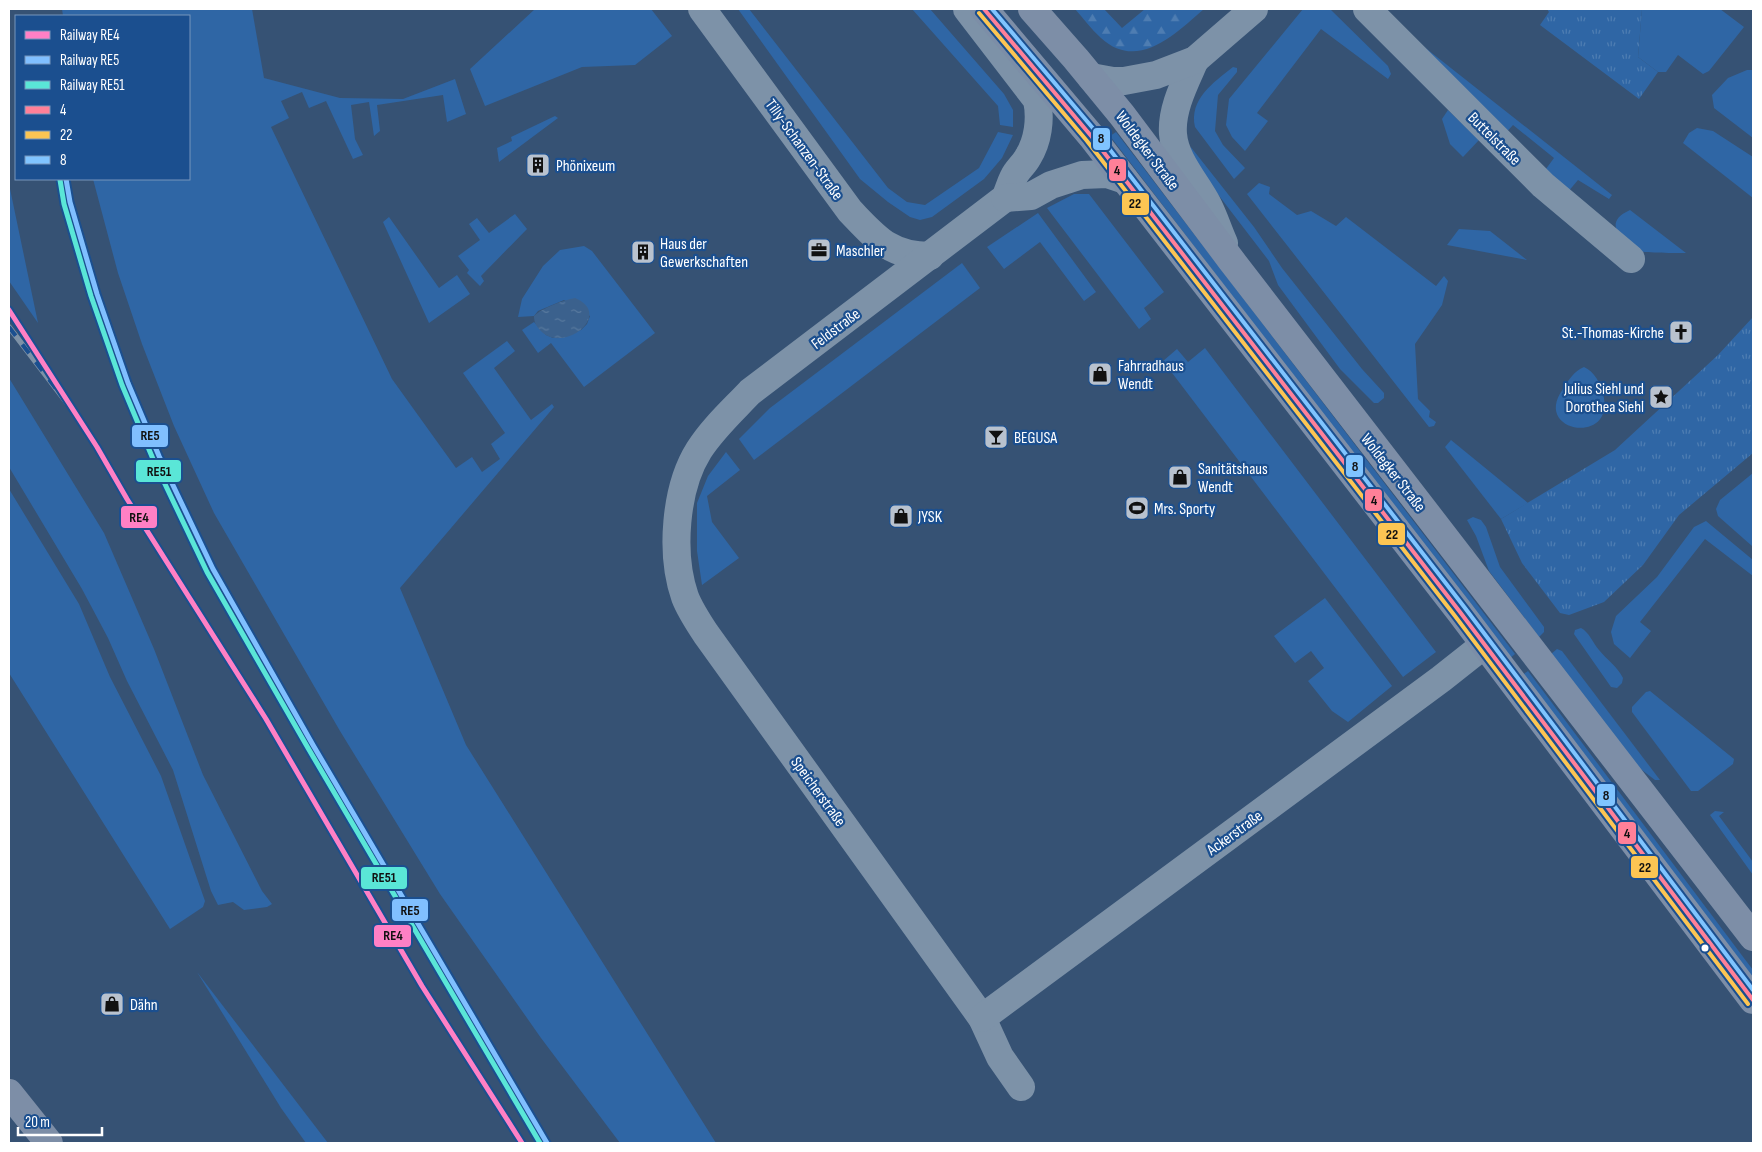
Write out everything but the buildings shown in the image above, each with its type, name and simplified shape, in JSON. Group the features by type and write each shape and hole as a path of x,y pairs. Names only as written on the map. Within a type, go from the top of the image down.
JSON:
{"main road":[{"name":"Woldegker Straße","path":"984,9 1092,137 1484,645 1753,1000"},
{"name":"Woldegker Straße","path":"1032,9 1091,76 1230,260 1753,937"},
{"path":"9,1093 49,1143"}],"street":[{"name":"Tilly-Schanzen-Straße","path":"702,9 850,211 874,236 894,250 914,256 930,256"},
{"path":"967,9 1034,95 1039,108 1036,139 1028,157 1015,174 1005,198 1031,196 1051,185 1082,175 1107,174 1125,180"},
{"path":"1091,76 1124,81 1156,75 1195,60 1254,9"},
{"name":"Buttelstraße","path":"1367,9 1543,186 1631,259"},
{"path":"1195,60 1178,101 1173,135 1178,152 1189,174 1208,204 1230,260"},
{"name":"Feldstraße","path":"687,477 699,450 718,426 750,392 1005,198"},
{"name":"Speicherstraße","path":"687,477 681,495 678,515 677,554 680,579 694,615 982,1018 1000,1057 1021,1087"},
{"name":"Ackerstraße","path":"982,1018 1484,645"}],"green space":[{"path":"62,9 252,9 264,78 340,98 403,99 455,79 466,114 447,122 443,95 377,105 380,131 374,136 369,102 351,105 355,139 363,155 353,159 326,101 309,108 302,92 281,101 289,118 271,127 392,379 456,468 472,457 482,472 500,459 491,444 505,433 463,373 507,341 515,351 494,368 531,420 552,404 554,407 400,588 466,745 716,1143 620,1143 541,1038 440,894 340,731 214,513 174,426 142,344 118,273 93,180 190,180 190,15 63,15"},
{"path":"535,9 651,9 672,36 635,65 582,67 485,106 470,69"},
{"path":"738,9 749,9 888,188 907,202 925,205 979,168 998,132 1013,135 1002,158 984,179 932,217 920,220 910,217 860,179"},
{"path":"912,9 930,9 1004,94 1013,110 1013,127 1000,125 998,106"},
{"path":"1075,9 1104,9 1122,28 1145,9 1204,9 1169,38 1142,50 1129,51 1115,48 1101,38"},
{"path":"1303,9 1330,9 1388,66 1391,74 1388,79 1321,29 1257,113 1268,121 1245,151 1232,137 1226,125 1229,99"},
{"path":"1547,9 1642,9 1638,57 1658,72 1639,99 1540,25 1549,12"},
{"path":"1642,9 1720,9 1744,27 1709,71 1703,74 1678,55 1666,72 1658,72 1638,57"},
{"path":"1423,46 1612,195 1609,199 1578,180 1567,193 1543,173 1554,158 1513,125 1503,136"},
{"path":"1233,67 1237,68 1237,72 1218,95 1215,131 1223,145 1245,168 1234,179 1195,127 1194,117 1199,100 1204,93"},
{"path":"1747,70 1753,70 1753,138 1714,108 1712,95 1728,78"},
{"path":"1448,110 1479,140 1463,157 1450,144 1442,119"},
{"path":"555,116 558,118 499,162 497,148 512,141 511,137"},
{"path":"1697,128 1713,131 1753,157 1753,198 1683,143 1689,133"},
{"path":"1116,132 1515,654 1509,659 1110,136"},
{"path":"1190,146 1254,227 1282,268 1362,369 1384,393 1384,398 1378,403 1374,403 1340,369 1278,285 1269,261 1197,167"},
{"path":"1259,183 1270,187 1269,194 1297,215 1311,211 1336,226 1346,217 1436,286 1444,276 1448,281 1442,305 1415,344 1418,399 1430,411 1429,417 1436,422 1434,426 1429,427 1247,194"},
{"path":"9,184 38,323 9,281"},
{"path":"1074,194 1089,194 1164,292 1144,308 1151,319 1139,329 1047,208"},
{"path":"1630,210 1686,253 1648,252 1635,249 1620,235 1616,226 1618,218"},
{"path":"1038,213 1096,292 1084,301 1040,242 1004,269 987,247"},
{"path":"515,214 527,229 481,276 484,281 480,286 467,273 469,270 458,256 480,240 469,224 477,218 489,233"},
{"path":"389,217 439,288 457,275 470,294 429,323 383,222"},
{"path":"1459,229 1490,231 1527,260 1447,245"},
{"path":"584,246 592,251 655,333 584,387 551,343 538,353 522,330 534,322 546,335 553,338 581,330 587,324 590,316 564,300 538,311 534,316 518,317 522,299 543,266 560,250"},
{"path":"962,263 980,288 754,460 739,439 770,408"},
{"path":"1753,317 1753,453 1679,515 1643,565 1604,602 1569,615 1560,613 1522,563 1501,519 1615,450 1718,355"},
{"path":"1205,348 1436,652 1403,677 1163,361 1177,349 1188,362"},
{"path":"1584,367 1594,375 1601,386 1604,411 1598,421 1588,427 1576,428 1565,424 1558,416 1556,404 1569,380 1577,371"},
{"path":"9,378 104,533 154,649 203,775 262,891 272,904 267,907 244,910 233,902 218,905 211,891 173,770 82,589 9,467"},
{"path":"1451,440 1528,503 1501,519 1445,447"},
{"path":"726,452 740,470 707,496 712,522 739,558 702,585 697,551 697,503 708,476"},
{"path":"1753,473 1752,546 1718,516 1716,509 1720,500"},
{"path":"9,489 79,604 110,677 161,776 205,901 203,907 170,929 9,673"},
{"path":"1473,517 1481,520 1486,527 1500,567 1544,627 1544,632 1539,637 1489,571 1476,536 1467,520"},
{"path":"1706,521 1753,560 1753,576 1705,539 1640,622 1651,631 1630,658 1614,644 1611,632 1616,616 1657,577 1694,527"},
{"path":"1325,598 1392,686 1348,722 1332,711 1308,681 1324,668 1311,651 1295,663 1274,636"},
{"path":"1581,628 1621,674 1623,678 1622,683 1617,688 1611,687 1574,634 1575,630"},
{"path":"1557,649 1562,651 1660,780 1655,780 1634,764 1551,654"},
{"path":"1528,671 1753,970 1753,982 1521,676"},
{"path":"1650,691 1734,759 1733,764 1698,791 1691,791 1632,712 1632,707 1646,692"},
{"path":"1715,811 1724,812 1719,816 1753,862 1753,875 1710,815"},
{"path":"197,972 328,1143 306,1143 281,1108"}],"water":[{"path":"575,298 585,305 589,313 588,321 582,329 563,338 553,338 539,329 535,323 534,316 553,305"}],"railway":[{"path":"9,327 67,403"}],"rail line":[{"name":"RE51","path":"60,180 64,204 91,296 122,385 153,459 207,572 540,1143"},
{"name":"RE5","path":"66,180 70,202 97,294 128,383 159,456 213,569 313,745 547,1143"},
{"name":"RE4","path":"9,310 97,447 127,499 266,719 422,986 522,1143"}],"transit line":[{"name":"4","path":"984,9 1092,137 1460,612 1753,1000"},
{"name":"8","path":"992,9 1097,133 1465,608 1753,990"},
{"name":"22","path":"979,13 1087,141 1455,616 1748,1004"}],"place":[{"name":"Phönixeum","path":"538,165"},
{"name":"Maschler","path":"819,250"},
{"name":"Haus der Gewerkschaften","path":"643,252"},
{"name":"St.-Thomas-Kirche","path":"1681,332"},
{"name":"Fahrradhaus Wendt","path":"1100,374"},
{"name":"Julius Siehl und Dorothea Siehl","path":"1661,397"},
{"name":"BEGUSA","path":"996,437"},
{"name":"Sanitätshaus Wendt","path":"1180,477"},
{"name":"Mrs. Sporty","path":"1137,508"},
{"name":"JYSK","path":"901,516"},
{"name":"Dähn","path":"112,1004"}]}
